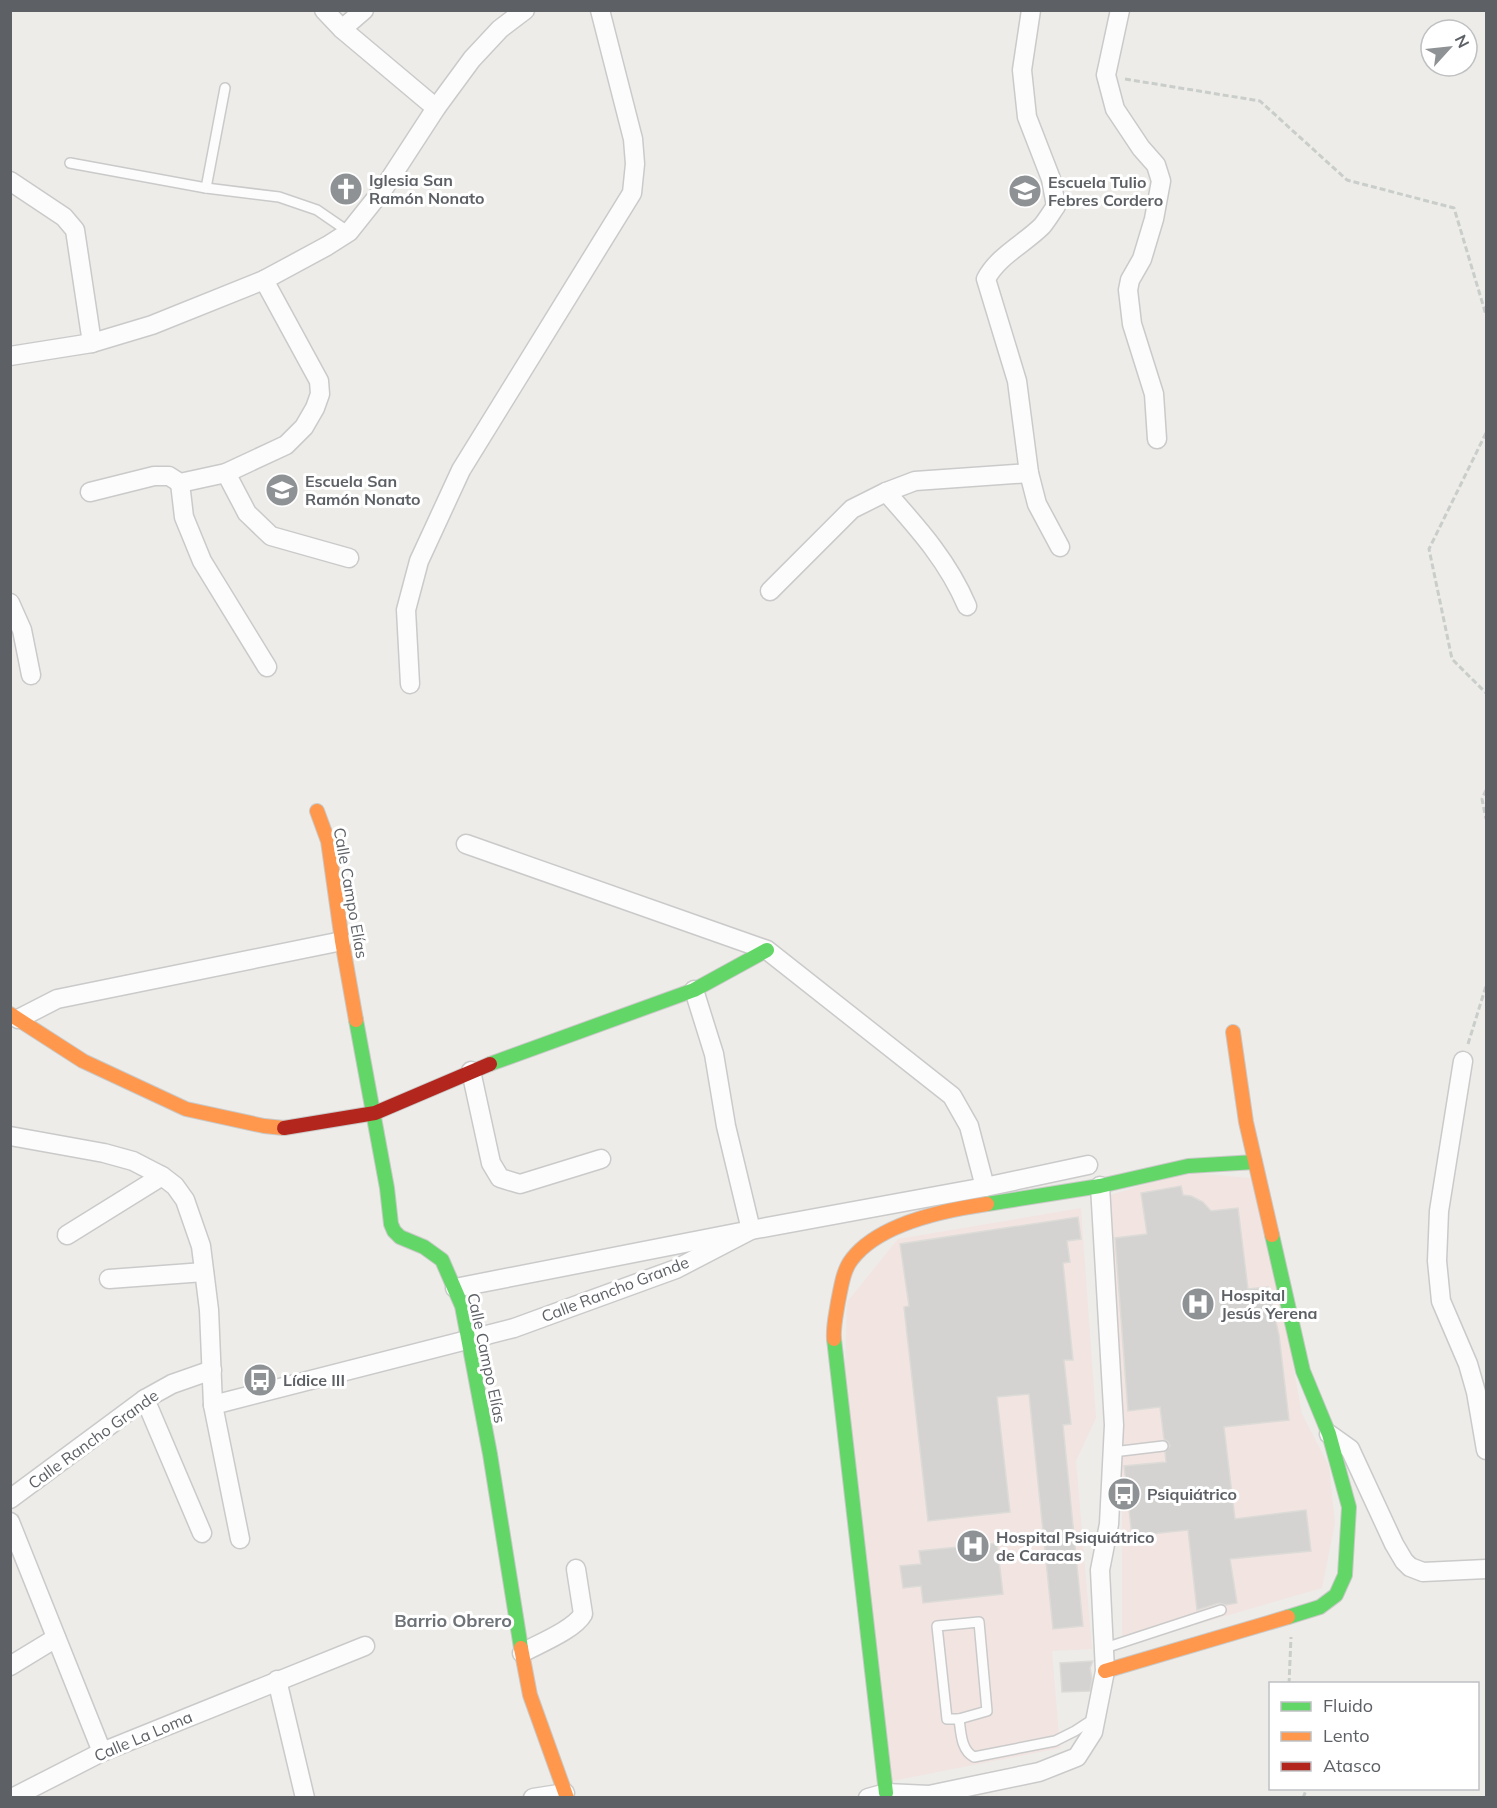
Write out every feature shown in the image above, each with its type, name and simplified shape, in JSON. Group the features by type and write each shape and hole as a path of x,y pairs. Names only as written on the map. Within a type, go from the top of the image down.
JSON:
{"street":[{"path":"324,10 342,29 436,108"},
{"path":"342,29 364,10"},
{"path":"10,356 92,343 152,325 264,280 349,232 384,188 436,108 472,59 500,28 525,10"},
{"path":"410,684 406,610 419,561 461,470 632,193 635,164 633,139 600,10"},
{"path":"1031,10 1022,69 1027,117 1051,179 1056,206 1043,225 1012,250 986,279 1017,381 1029,473 1037,504 1060,547"},
{"path":"1120,10 1106,75 1115,109 1141,148 1156,165 1161,181 1154,219 1142,259 1130,280 1128,290 1132,324 1154,394 1157,439"},
{"path":"10,181 64,217 75,230 92,343"},
{"path":"90,492 154,476 169,476 180,483 226,473 286,445 304,427 320,394 319,381 264,280"},
{"path":"226,473 246,513 271,536 349,558"},
{"path":"770,591 852,509 886,492 915,482 1029,473"},
{"path":"180,483 184,517 202,561 267,667"},
{"path":"886,492 934,546 957,582 967,606"},
{"path":"10,603 22,630 31,675"},
{"name":"Calle Campo Elías","path":"317,811 328,842 342,941 375,1113 391,1224 400,1237 424,1247 442,1260 462,1305 490,1454 530,1695 566,1795"},
{"path":"466,844 767,950 952,1096 969,1126 985,1187"},
{"path":"14,1017 57,999 342,941"},
{"path":"14,1017 83,1061 186,1109 264,1126 288,1128 375,1113 471,1071 694,990 767,950"},
{"path":"455,1288 751,1230 726,1126 714,1054 694,990"},
{"path":"1105,1671 1320,1607 1336,1595 1345,1575 1348,1507 1329,1434 1303,1371 1246,1122 1233,1032"},
{"path":"1463,1062 1439,1211 1437,1261 1441,1301 1468,1364 1476,1392 1486,1450"},
{"path":"471,1071 491,1163 500,1178 520,1184 601,1159"},
{"path":"10,1136 104,1153 133,1161 162,1176 175,1186 185,1200 201,1246 213,1405 240,1539"},
{"path":"886,1793 833,1330 842,1283 851,1260 870,1240 893,1228 958,1208 1100,1186 1188,1166 1255,1162"},
{"name":"Calle Rancho Grande","path":"213,1405 514,1328 676,1269 751,1230 985,1187 1088,1165"},
{"path":"67,1235 162,1176"},
{"path":"868,1797 886,1793 929,1795 1039,1772 1077,1757 1093,1732 1105,1671 1100,1570 1109,1524 1114,1425 1100,1186"},
{"path":"109,1279 204,1272"},
{"name":"Calle Rancho Grande","path":"10,1499 146,1399 172,1384 212,1370"},
{"path":"146,1399 202,1533"},
{"path":"1329,1434 1350,1449 1394,1544 1410,1567 1423,1572 1486,1569"},
{"path":"10,1522 102,1752"},
{"path":"522,1653 581,1618 583,1614 576,1569"},
{"path":"10,1666 56,1638"},
{"name":"Calle La Loma","path":"14,1794 102,1752 365,1646"},
{"path":"277,1680 305,1797"},
{"path":"533,1797 566,1795"}],"lane":[{"path":"206,188 225,88"},
{"path":"70,163 206,188 279,197 317,210 349,232"},
{"path":"1113,1452 1163,1446"},
{"path":"1105,1648 1221,1610"},
{"path":"979,1622 987,1711 959,1719 947,1719 937,1626 979,1622"},
{"path":"959,1719 963,1744 968,1754 974,1757 1055,1741 1096,1718"}],"path":[{"path":"1106,75 1260,101 1347,180 1454,208 1486,315"},
{"path":"1486,433 1429,549 1452,658 1486,693"},
{"path":"1486,790 1482,799 1486,819"},
{"path":"1463,1062 1486,986"},
{"path":"1289,1682 1293,1614"}],"shaded area":[{"name":"Hospital Jesús Yerena","path":"1186,1172 1259,1179 1302,1414 1329,1466 1335,1523 1322,1588 1122,1646 1122,1465 1110,1195"},
{"name":"Hospital Psiquiátrico de Caracas","path":"1081,1208 1096,1418 1076,1461 1092,1649 1052,1651 1060,1748 892,1781 844,1396 847,1302 898,1239"}],"building":[{"path":"1181,1186 1183,1195 1203,1202 1211,1211 1238,1208 1248,1289 1268,1287 1279,1335 1289,1420 1224,1427 1235,1519 1306,1510 1311,1551 1230,1559 1237,1603 1226,1605 1219,1603 1197,1610 1188,1530 1132,1536 1124,1466 1166,1462 1165,1452 1170,1446 1164,1439 1160,1407 1128,1411 1115,1238 1147,1234 1141,1193"},
{"path":"1078,1217 1081,1239 1067,1241 1070,1262 1063,1263 1073,1360 1064,1360 1071,1424 1063,1425 1083,1626 1053,1629 1029,1394 997,1397 1010,1512 928,1521 904,1307 909,1306 900,1244"},
{"path":"997,1543 1003,1594 923,1603 921,1586 903,1588 900,1566 921,1564 919,1551"},
{"path":"1093,1661 1090,1668 1092,1679 1090,1691 1062,1692 1060,1663"}],"traffic: fast":[{"path":"490,1064 694,990 767,950"},
{"path":"356,1020 387,1188 391,1224 400,1237 424,1247 442,1260 462,1306 490,1454 521,1648"},
{"path":"987,1204 1100,1186 1188,1166 1255,1162"},
{"path":"1272,1235 1303,1371 1329,1434 1349,1507 1345,1575 1336,1595 1320,1607 1288,1617"},
{"path":"834,1339 886,1793"}],"traffic: slow":[{"path":"317,811 328,841 356,1020"},
{"path":"10,1014 83,1061 186,1109 264,1126 284,1128"},
{"path":"1233,1032 1246,1122 1272,1235"},
{"path":"834,1339 844,1274 849,1263 864,1247 879,1236 914,1221 952,1210 987,1204"},
{"path":"1105,1671 1288,1617"},
{"path":"521,1648 530,1695 567,1798"}],"traffic: jam":[{"path":"284,1128 375,1113 490,1064"}],"place":[{"name":"Iglesia San Ramón Nonato","path":"346,189"},
{"name":"Escuela Tulio Febres Cordero","path":"1025,191"},
{"name":"Escuela San Ramón Nonato","path":"282,490"},
{"name":"Hospital Jesús Yerena","path":"1198,1304"},
{"name":"Lídice III","path":"260,1380"},
{"name":"Psiquiátrico","path":"1124,1494"},
{"name":"Hospital Psiquiátrico de Caracas","path":"973,1546"}],"district":[{"name":"Barrio Obrero","path":"453,1621"}]}
